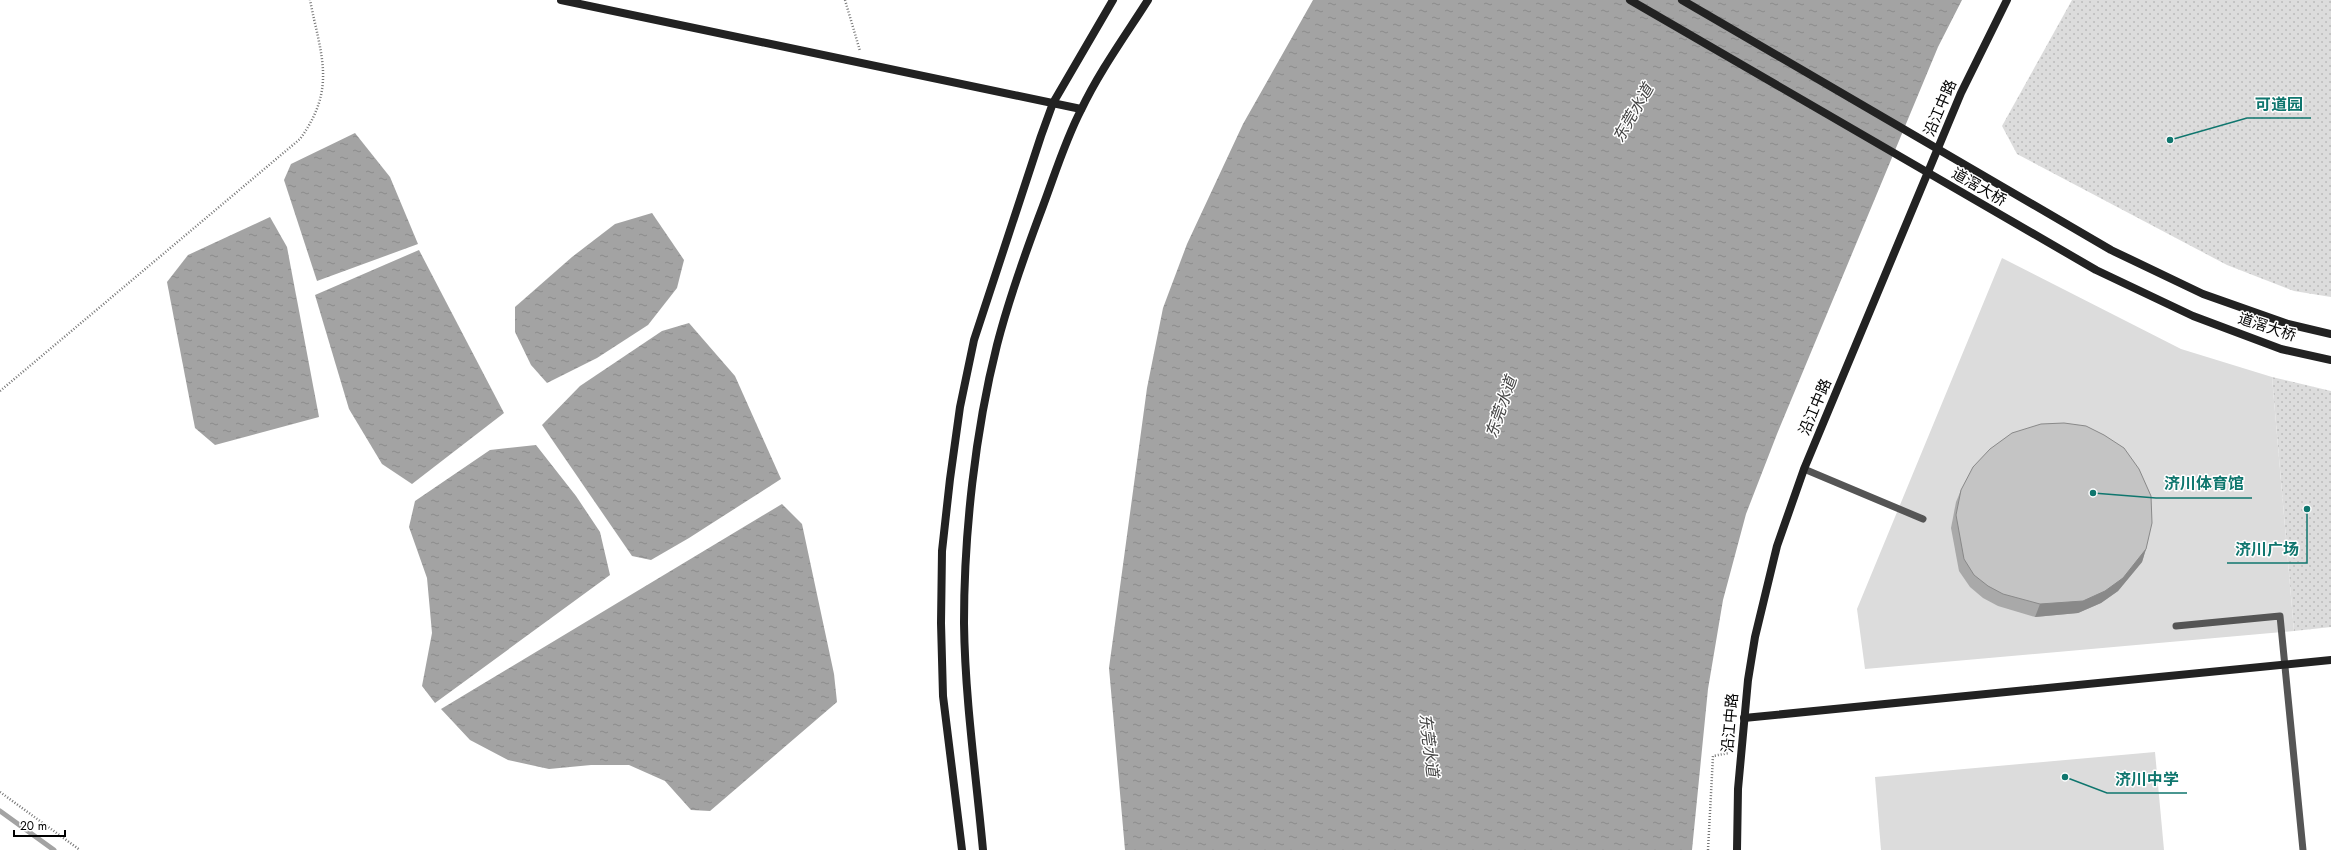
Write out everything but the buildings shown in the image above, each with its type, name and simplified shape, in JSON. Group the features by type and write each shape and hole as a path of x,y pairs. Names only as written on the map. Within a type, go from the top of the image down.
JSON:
{"street":[{"path":"561,0 1081,109"},
{"path":"962,850 943,696 941,630 942,551 960,407 974,340 1003,247 1053,103 1113,0"},
{"path":"983,850 967,694 964,623 966,552 973,482 984,411 997,346 1020,269 1081,109 1148,0"},
{"name":"道滘大桥","path":"1630,0 2096,270 2193,316 2281,349 2331,360"},
{"name":"道滘大桥","path":"1682,0 2111,250 2204,294 2288,324 2331,334"},
{"name":"沿江中路","path":"1737,850 1741,751 1755,637 1766,586 1790,505 1961,93 2007,0"},
{"path":"1744,718 2331,660"}],"lane":[{"path":"1804,469 1923,519"},
{"path":"2176,626 2280,616 2303,850"}],"path":[{"path":"0,391 300,139 313,120 321,100 324,78 310,0"},
{"path":"844,0 864,63"},
{"path":"1708,850 1713,756 1741,751"},
{"path":"0,792 80,850"}],"shaded area":[{"path":"2072,0 2331,0 2331,297 2294,291 2227,265 2017,154 2002,126"},
{"path":"2002,258 2181,349 2272,377 2294,631 1865,669 1857,609"},
{"path":"2272,377 2331,391 2331,627 2294,631"},
{"path":"2155,752 2164,850 1881,850 1875,777"}],"water":[{"name":"东莞水道","path":"1313,0 1962,0 1938,47 1777,434 1746,514 1723,600 1708,689 1692,850 1125,850 1109,668 1147,388 1163,308 1187,244 1243,124"},
{"path":"355,133 390,177 418,244 317,281 284,180 291,164"},
{"path":"652,213 684,260 677,288 648,325 597,358 547,383 531,365 515,332 515,307 572,257 615,224"},
{"path":"270,217 287,247 319,417 215,445 195,428 167,282 188,255"},
{"path":"419,250 504,413 412,484 382,464 349,409 315,295"},
{"path":"689,323 735,376 781,479 689,538 651,560 632,556 542,425 580,386 662,331"},
{"path":"536,445 576,496 600,532 610,575 435,703 422,686 432,633 427,578 409,527 415,501 490,450"},
{"path":"782,504 802,524 834,674 837,702 710,811 691,810 665,781 629,765 591,765 549,769 508,760 470,740 441,709"}],"waterway":[{"path":"0,811 54,850"}],"place":[{"name":"可道园","path":"2170,140"},
{"name":"济川体育馆","path":"2093,493"},
{"name":"济川广场","path":"2307,509"},
{"name":"济川中学","path":"2065,777"}]}
